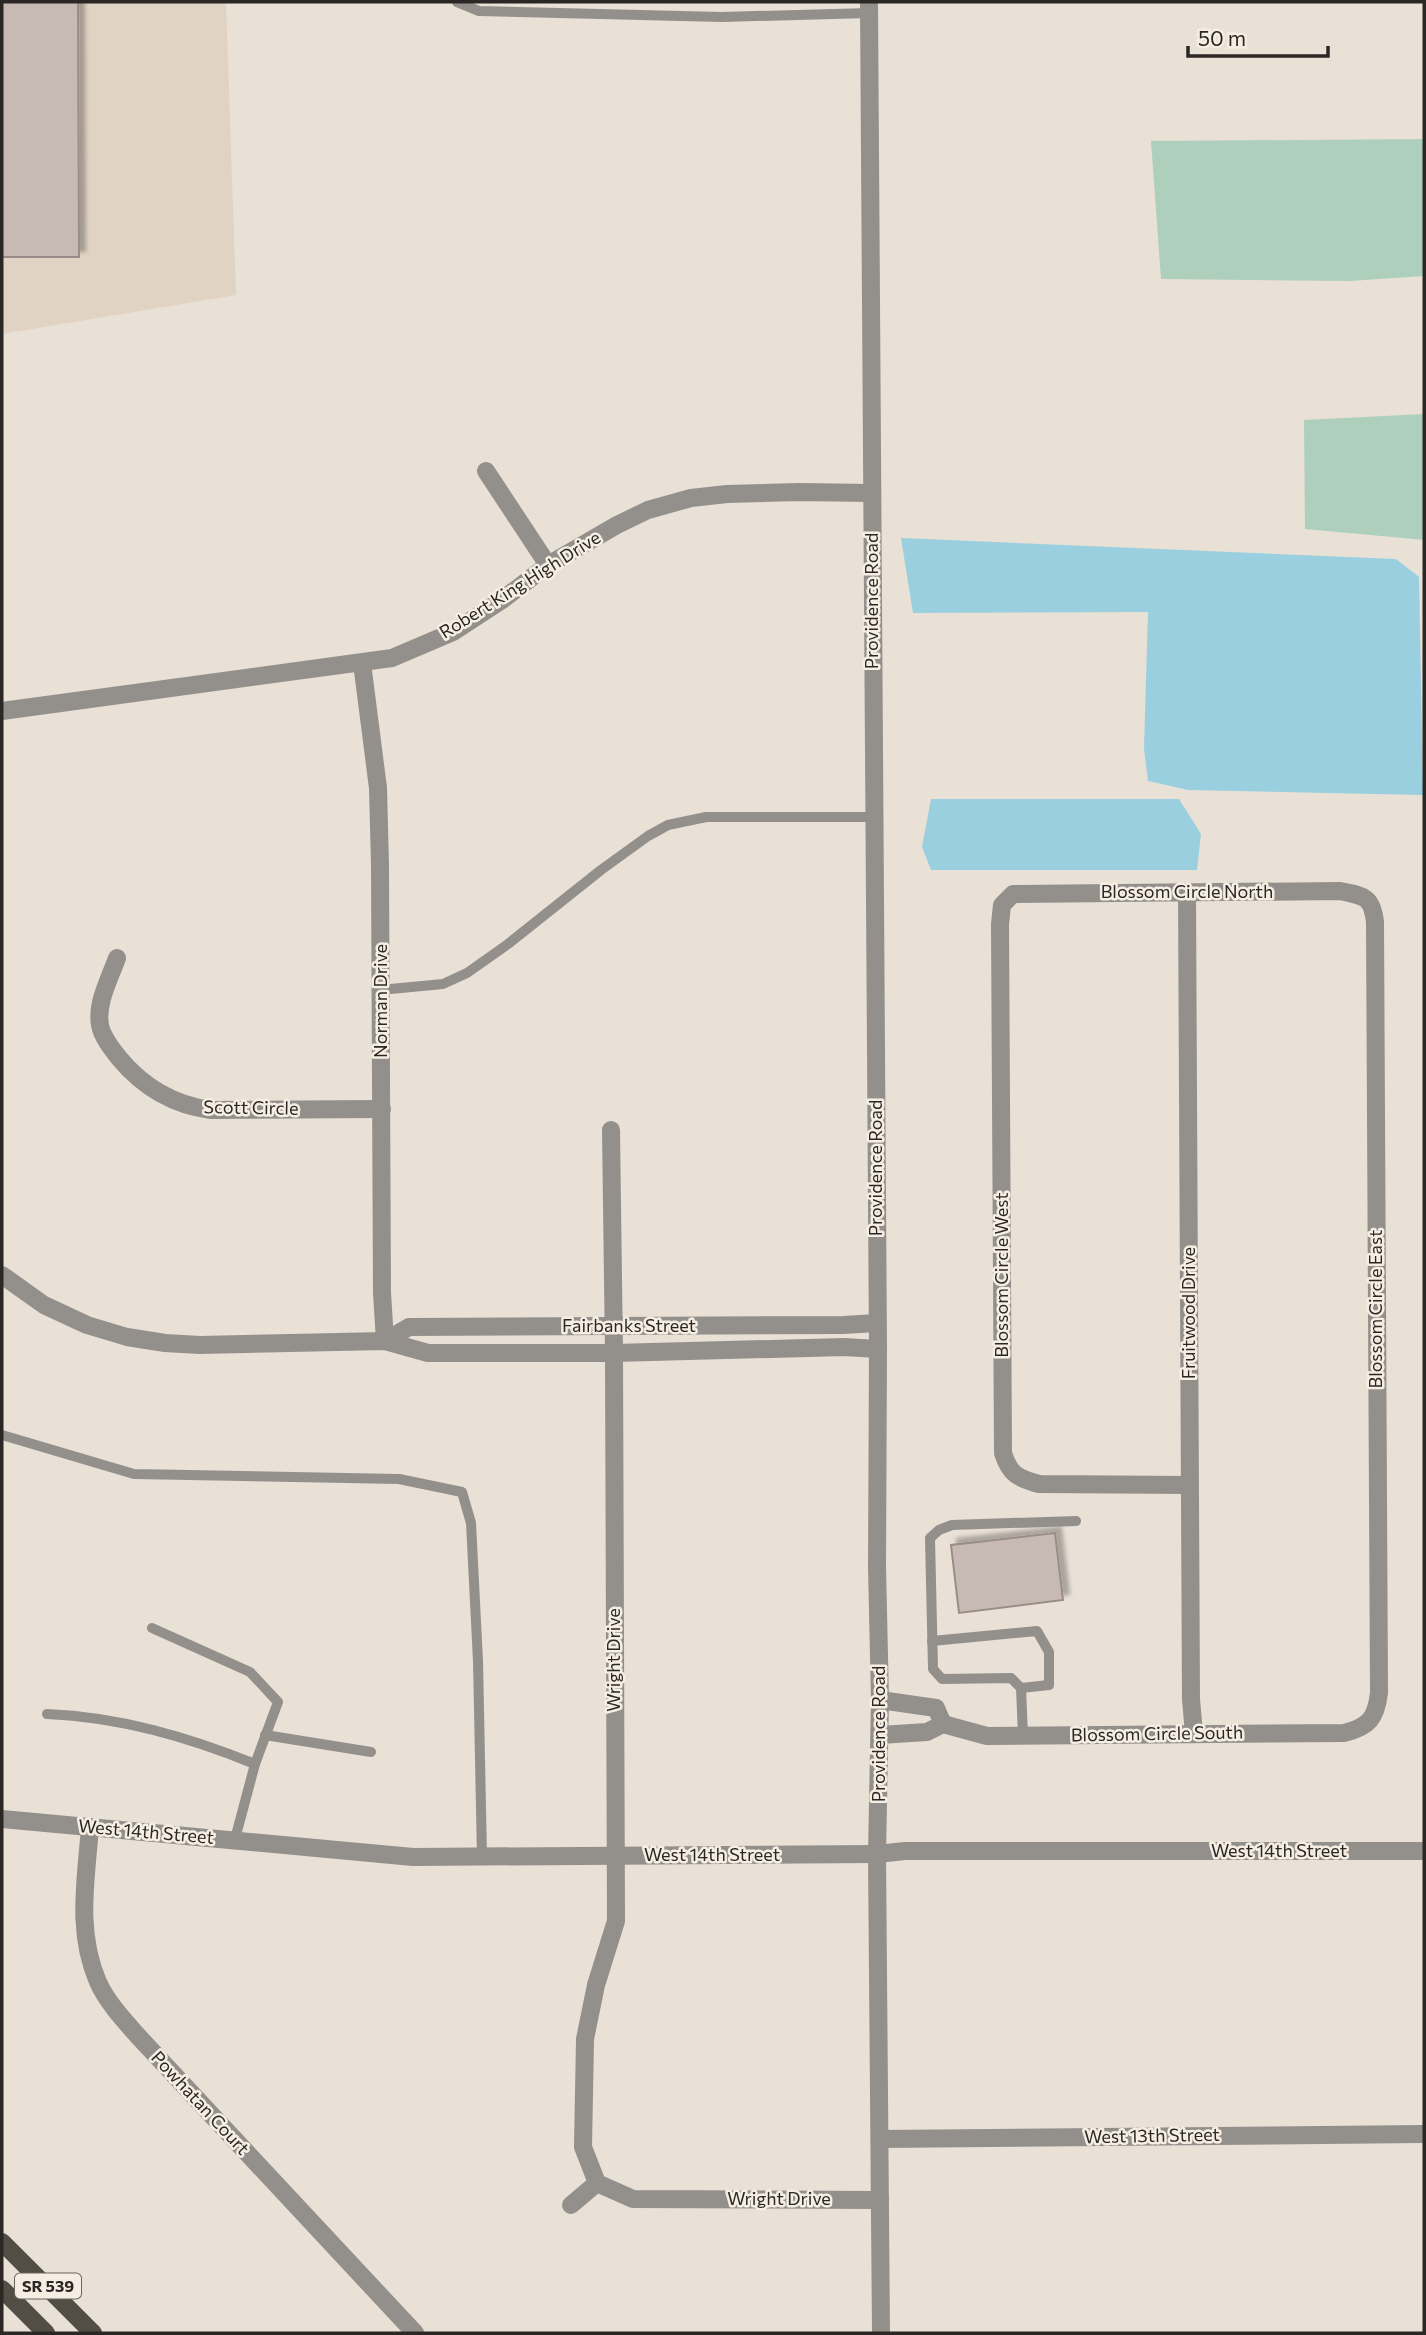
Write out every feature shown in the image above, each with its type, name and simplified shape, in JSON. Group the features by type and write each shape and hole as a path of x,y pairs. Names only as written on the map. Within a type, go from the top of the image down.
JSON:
{"main road":[{"name":"SR 539","path":"2,2242 93,2333"},
{"name":"SR 539","path":"2,2289 46,2333"}],"street":[{"name":"Providence Road","path":"869,8 878,1349 877,1567 880,1700 877,1854 881,2333"},
{"path":"486,471 548,565"},
{"name":"Robert King High Drive","path":"2,711 392,658 453,632 548,565 607,530 648,510 691,498 757,492 871,493"},
{"name":"Norman Drive","path":"362,663 378,788 384,1341"},
{"name":"Blossom Circle North","path":"1008,897 1013,894 1340,891 1366,898"},
{"name":"Fruitwood Drive","path":"1187,892 1191,1699 1194,1734"},
{"name":"Blossom Circle West","path":"1008,897 1002,905 1000,924 1005,1460 1007,1466 1020,1479 1039,1484 1190,1485"},
{"name":"Blossom Circle East","path":"1366,898 1373,906 1375,922 1379,1693 1377,1709 1369,1721"},
{"name":"Scott Circle","path":"117,958 99,1011 100,1028 111,1048 130,1072 157,1093 192,1107 211,1110 382,1109"},
{"name":"Wright Drive","path":"611,1130 616,1921 596,1985 585,2039 583,2147 597,2183 633,2199 880,2200"},
{"name":"Fairbanks Street","path":"2,1275 44,1305 87,1325 127,1337 165,1343 200,1345 384,1341 428,1353 614,1353 844,1347 878,1349"},
{"name":"Fairbanks Street","path":"384,1341 409,1327 877,1323"},
{"name":"Blossom Circle South","path":"880,1700 936,1708 943,1724 987,1736 1344,1733 1361,1729 1369,1721"},
{"path":"880,1735 927,1732 943,1724"},
{"name":"West 14th Street","path":"2,1819 413,1857 877,1854 932,1851 1424,1851"},
{"name":"Powhatan Court","path":"90,1827 84,1931 99,1984 111,2004 415,2333"},
{"name":"West 13th Street","path":"880,2139 1424,2134"},
{"path":"571,2205 597,2183"}],"lane":[{"path":"457,2 479,10 722,17 869,8"},
{"path":"380,990 443,984 467,973 620,856 668,825 706,817 873,817"},
{"path":"2,1435 134,1474 398,1479 462,1492 471,1523 478,1661 482,1857"},
{"path":"1023,1736 1021,1688 1011,1678 942,1679 933,1669 930,1538 939,1530 952,1525 1076,1521"},
{"path":"152,1628 250,1672 278,1702 255,1764 235,1839"},
{"path":"932,1641 1037,1631 1049,1652 1049,1685 1021,1688"},
{"path":"47,1714 108,1720 161,1731 212,1746 255,1764"},
{"path":"265,1735 370,1752"}],"shaded area":[{"path":"2,2 226,2 236,295 2,334"}],"green space":[{"path":"1424,139 1424,276 1350,281 1161,279 1151,141"},
{"path":"1424,414 1424,540 1305,529 1304,420"}],"water":[{"path":"901,538 1396,559 1419,577 1423,795 1188,790 1148,781 1144,749 1148,612 913,613"},
{"path":"931,799 1179,799 1201,834 1197,870 931,870 922,847"}],"building":[{"path":"2,2 78,2 79,257 2,257"},
{"path":"1055,1533 1063,1600 959,1613 951,1545"}]}
